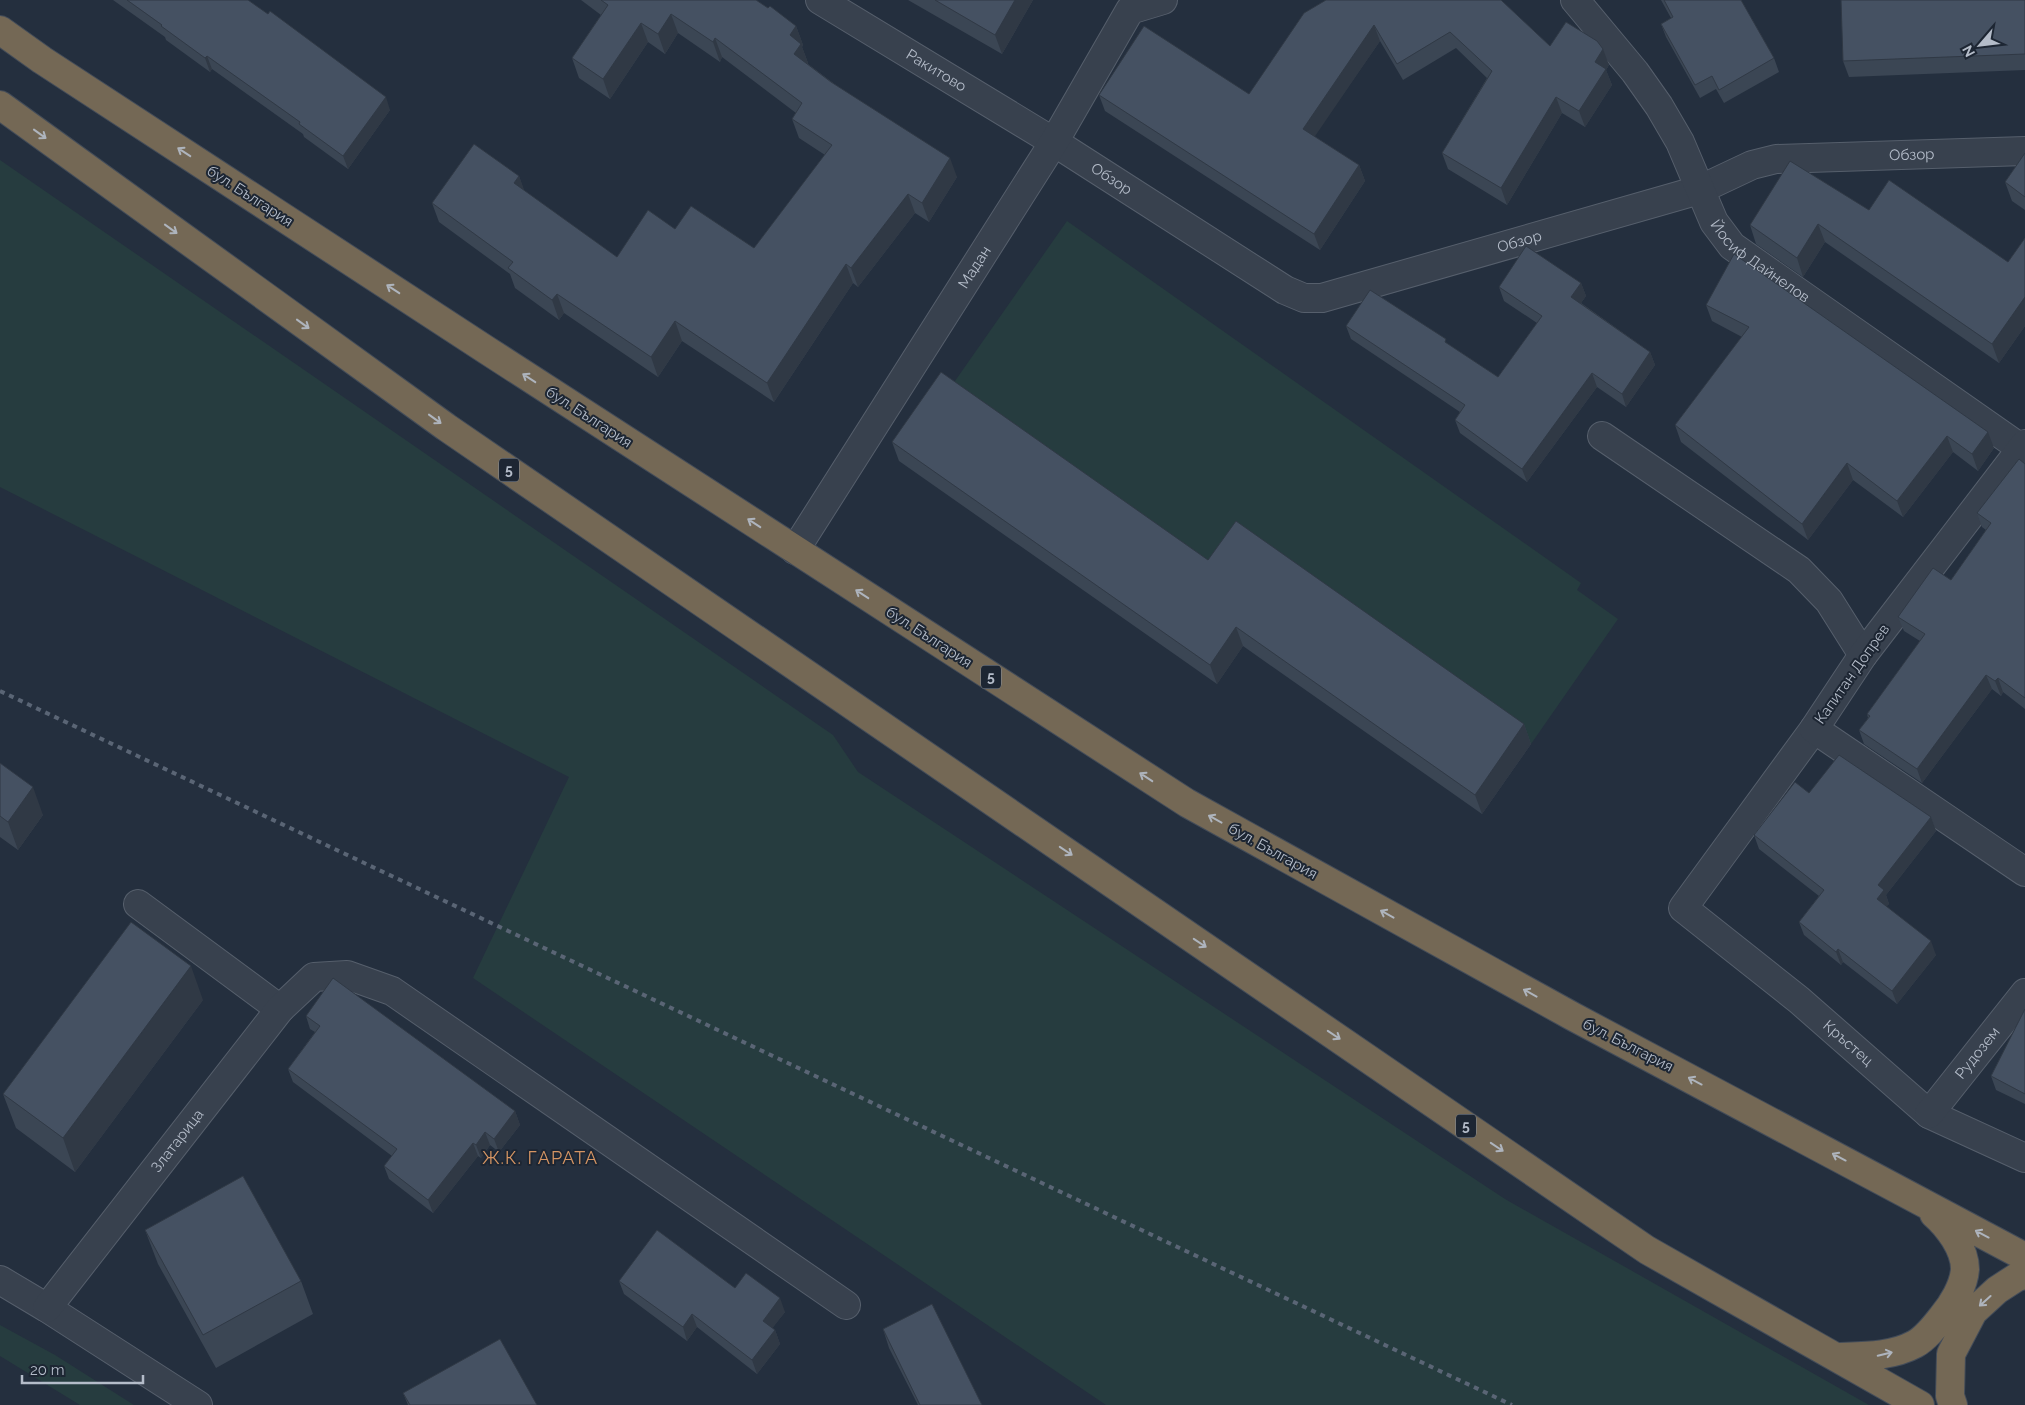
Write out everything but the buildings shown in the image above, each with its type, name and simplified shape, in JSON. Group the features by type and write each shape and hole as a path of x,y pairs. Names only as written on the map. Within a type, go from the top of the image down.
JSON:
{"highway":[{"name":"бул. България","path":"0,30 249,195 1187,803 1572,1016 2025,1257"},
{"name":"5","path":"0,105 446,427 1647,1250 1920,1405"},
{"path":"1836,1357 1881,1356 1916,1344 1934,1328 1956,1300 1964,1269 1958,1245 1944,1222 1914,1198"},
{"path":"1953,1405 1950,1396 1951,1354 1973,1312 1997,1290 2017,1277 2025,1275"}],"street":[{"name":"Ракитово","path":"820,0 1054,142"},
{"name":"Мадан","path":"795,550 1054,142 1126,5 1163,0"},
{"name":"Йосиф Дайнелов","path":"1575,0 1635,72 1659,106 1680,142 1714,222 1732,246 2024,448"},
{"name":"Обзор","path":"1054,142 1285,290 1304,298 1322,298 1699,190 1752,165 1776,159 2025,151"},
{"path":"1602,436 1799,570 1829,601 1863,655"},
{"name":"Капитан Допрев","path":"1684,908 1814,729 1863,655 2024,448"},
{"path":"1814,729 2025,872"},
{"path":"138,904 280,1009"},
{"name":"Кръстец","path":"1684,908 1799,1000 1929,1114 2025,1158"},
{"name":"Златарица","path":"47,1308 280,1009 314,978 347,975 392,991 846,1305"},
{"name":"Рудозем","path":"1929,1114 2025,993"},
{"path":"0,1280 198,1405"}],"green space":[{"path":"0,160 833,735 858,772 1505,1199 1869,1405 1106,1405 473,978 569,777 0,487"},
{"path":"1067,221 1581,583 1577,590 1618,619 1531,744 1243,541 1215,579 948,391"},
{"path":"0,1325 55,1355 134,1405 80,1405 0,1356"}],"railway":[{"path":"0,691 1512,1405"}],"district":[{"name":"Ж.К. ГАРАТА","path":"540,1158"}]}
